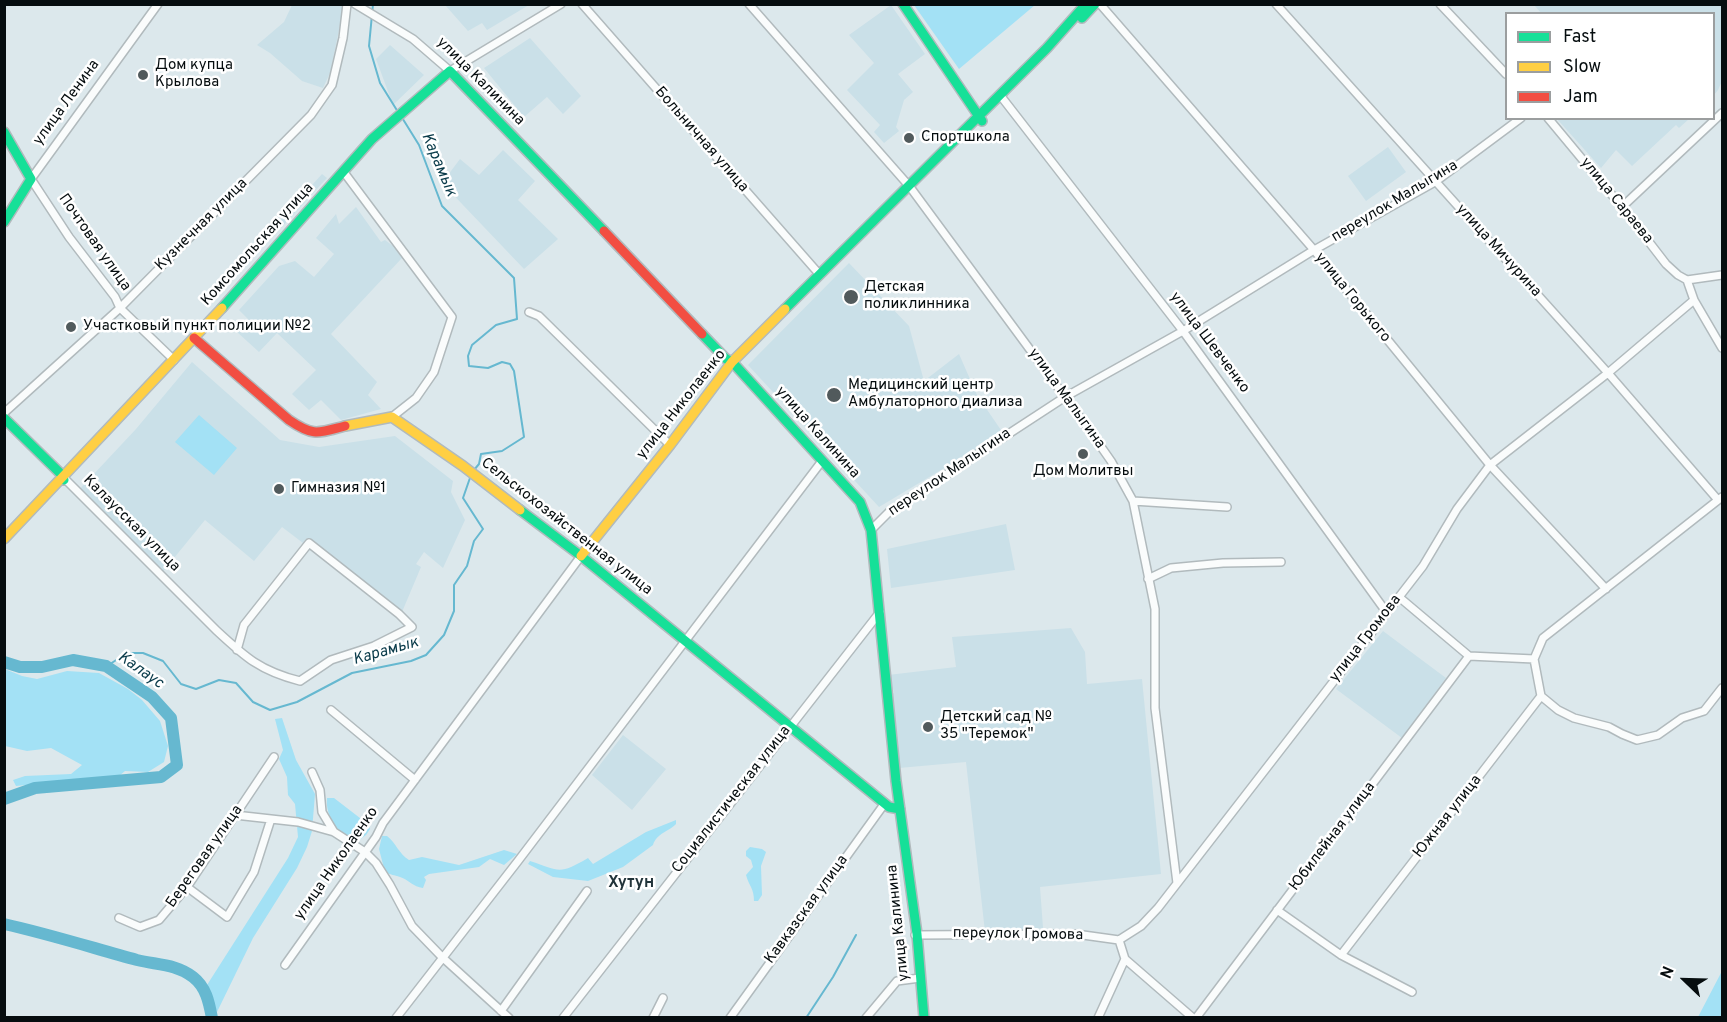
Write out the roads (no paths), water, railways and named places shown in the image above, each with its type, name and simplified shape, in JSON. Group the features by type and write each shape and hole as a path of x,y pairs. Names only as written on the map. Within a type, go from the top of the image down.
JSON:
{"main road":[{"path":"903,4 981,119"},
{"name":"улица Николаенко","path":"1002,97 1086,4"},
{"name":"улица Николаенко","path":"729,366 911,189 1095,4"},
{"name":"Комсомольская улица","path":"4,539 174,360 372,140 450,71"},
{"name":"улица Калинина","path":"450,71 860,502 871,530 878,615 899,808 916,934 923,1017"},
{"name":"Почтовая улица","path":"4,132 31,179"},
{"name":"улица Ленина","path":"4,222 31,179"},
{"name":"улица Николаенко","path":"581,556 670,445 729,366 911,189"},
{"path":"194,338 289,420 305,431 320,432 392,417"},
{"name":"Калаусская улица","path":"4,416 64,478"},
{"name":"Сельскохозяйственная улица","path":"392,417 463,466 581,556 885,803 899,808"},
{"path":"821,462 856,504 867,530 878,615"},
{"path":"4,544 64,478"}],"street":[{"name":"улица Ленина","path":"31,179 158,4"},
{"name":"Кузнечная улица","path":"4,416 120,308 311,115 332,85 343,38 346,4"},
{"name":"улица Калинина","path":"355,4 413,39 450,71"},
{"name":"Комсомольская улица","path":"450,71 561,4"},
{"name":"Больничная улица","path":"582,4 820,275"},
{"name":"улица Малыгина","path":"749,4 911,189 1111,460 1133,501 1155,609 1155,708 1177,882"},
{"name":"улица Горького","path":"1100,4 1314,250 1490,465 1606,589"},
{"name":"улица Мичурина","path":"1276,4 1720,499"},
{"path":"1440,4 1505,73"},
{"name":"улица Шевченко","path":"1002,97 1183,331 1387,613"},
{"name":"переулок Малыгина","path":"871,530 889,512 1065,397 1183,331 1314,250 1435,182 1518,120"},
{"name":"улица Сараева","path":"1550,120 1666,264 1687,280"},
{"path":"1622,207 1715,120"},
{"path":"343,171 452,317 434,372 416,398 392,417"},
{"name":"Почтовая улица","path":"31,179 69,237 116,297 120,308 174,360"},
{"path":"1722,275 1687,280 1694,300 1722,348"},
{"name":"улица Громова","path":"1119,940 1141,926 1177,882 1423,566 1457,509 1490,465 1608,373 1694,300"},
{"path":"530,312 539,316 670,445"},
{"path":"396,1017 518,861 821,462"},
{"name":"Калаусская улица","path":"64,478 237,650 257,666 278,675 300,681 331,660 374,646 412,627 399,614 309,543 244,626 237,650"},
{"path":"1720,499 1543,638 1534,659 1541,696 1558,710 1574,718 1609,727 1637,740 1658,735 1682,718 1704,711 1722,688"},
{"path":"1133,501 1227,507"},
{"name":"улица Николаенко","path":"285,964 415,780 581,556"},
{"path":"1148,579 1171,568 1223,563 1281,562"},
{"path":"1399,597 1469,656 1534,659"},
{"name":"Социалистическая улица","path":"563,1017 878,615"},
{"name":"Юбилейная улица","path":"1194,1017 1469,656"},
{"name":"Южная улица","path":"1341,955 1541,696"},
{"path":"331,710 415,780"},
{"name":"Береговая улица","path":"119,918 140,927 159,920 187,887 274,757"},
{"path":"312,772 321,790 322,812 334,832"},
{"name":"Кавказская улица","path":"730,1017 885,803"},
{"path":"235,815 298,822 334,832 364,852 376,863 412,926 441,957 509,1017"},
{"path":"187,887 227,917 254,872 271,819"},
{"path":"501,1011 587,891"},
{"path":"1277,910 1341,955 1412,992"},
{"name":"переулок Громова","path":"916,934 1076,934 1119,940"},
{"path":"1119,940 1125,959 1194,1017"},
{"path":"1098,1017 1125,959"},
{"path":"866,1017 897,981 919,978"},
{"path":"653,1017 663,998"}],"waterway":[{"name":"Карамык","path":"373,4 369,46 380,83 398,112"},
{"name":"Карамык","path":"401,116 419,145 442,206 514,278 517,319 496,325 472,345 468,356 469,366 488,368 502,362 510,364 514,371 524,437 502,451 481,454 479,464 474,470"},
{"name":"Карамык","path":"107,666 127,653 143,653 163,661 181,684 196,689 219,680 236,683 253,702 270,710 297,702 352,673 411,661 426,655 444,635 454,611 454,585 467,566 474,541 483,529 463,498 471,475"},
{"name":"Калаус","path":"4,662 20,667 42,667 73,660 106,666 152,697 171,718 177,765 161,777 35,788 4,799"},
{"name":"Калаус","path":"4,924 187,973 204,990 212,1018"},
{"path":"806,1018 833,977 856,935"}],"place":[{"name":"Дом купца Крылова","path":"143,75"},
{"name":"Спортшкола","path":"909,138"},
{"name":"Детская поликлинника","path":"851,297"},
{"name":"Участковый пункт полиции №2","path":"71,327"},
{"name":"Медицинский центр Амбулаторного диализа","path":"834,395"},
{"name":"Дом Молитвы","path":"1083,454"},
{"name":"Гимназия №1","path":"279,489"},
{"name":"Детский сад № 35 \"Теремок\"","path":"928,727"}],"district":[{"name":"Хутун","path":"631,884"}]}
